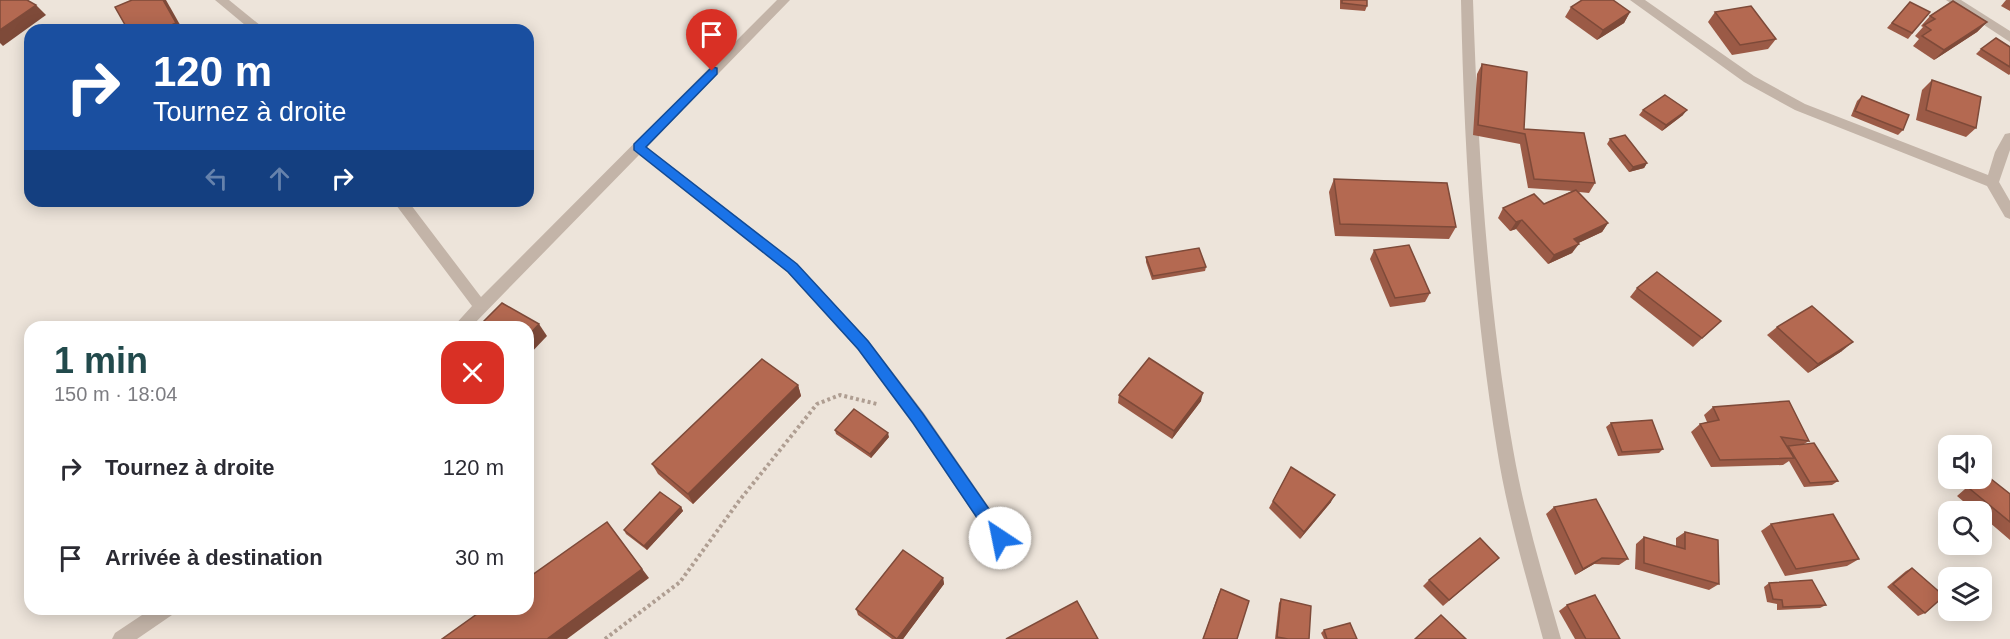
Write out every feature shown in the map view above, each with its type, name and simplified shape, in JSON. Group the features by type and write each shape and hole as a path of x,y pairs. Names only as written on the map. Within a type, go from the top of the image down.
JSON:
{"street":[{"path":"221,0 252,24"},
{"path":"466,321 784,0"},
{"path":"1467,0 1471,142 1485,303 1505,450 1527,549 1552,639"},
{"path":"1636,0 1749,79 1800,108 1992,182 2010,213"},
{"path":"1952,0 2010,37"},
{"path":"1992,182 2002,152 2010,138"},
{"path":"638,147 792,268 863,345 918,418 1000,538"},
{"path":"405,207 480,306"},
{"path":"121,639 157,615"}],"path":[{"path":"605,639 680,582 739,501 817,404 831,394 843,394 918,418"}],"building":[{"path":"1,0 27,0 36,5 0,30"},
{"path":"132,0 163,0 176,23 125,24 115,7"},
{"path":"1342,0 1367,0 1367,6 1342,3"},
{"path":"1582,0 1613,0 1630,12 1603,30 1571,7"},
{"path":"1953,1 1987,22 1944,50 1922,36 1931,30 1924,25 1935,19 1930,16"},
{"path":"1910,2 1930,12 1912,33 1892,23"},
{"path":"1751,6 1776,39 1740,45 1715,12"},
{"path":"1996,38 2010,47 2010,67 1981,49"},
{"path":"1482,64 1527,72 1524,129 1584,133 1595,183 1534,179 1525,134 1478,125"},
{"path":"1932,80 1981,97 1976,128 1926,110"},
{"path":"1665,95 1687,110 1666,125 1643,110"},
{"path":"1862,96 1909,115 1903,130 1855,111"},
{"path":"1625,135 1647,163 1633,167 1610,139"},
{"path":"1334,179 1447,183 1456,227 1340,224"},
{"path":"1576,190 1608,223 1574,239 1579,244 1554,255 1522,220 1516,222 1503,208 1534,194 1544,204"},
{"path":"1409,245 1430,293 1395,298 1374,250"},
{"path":"1199,248 1206,267 1153,276 1146,257"},
{"path":"1657,272 1721,321 1702,338 1637,288"},
{"path":"502,303 534,321 484,321"},
{"path":"1812,306 1853,342 1818,364 1777,327"},
{"path":"1149,358 1203,393 1174,431 1119,395"},
{"path":"762,359 798,385 688,494 652,464"},
{"path":"1789,401 1809,441 1781,437 1794,458 1720,460 1700,424 1719,420 1713,407"},
{"path":"854,409 888,433 870,454 835,430"},
{"path":"1652,420 1663,449 1622,452 1611,423"},
{"path":"1814,443 1838,481 1810,483 1788,446"},
{"path":"1291,467 1335,495 1304,532 1273,501"},
{"path":"1992,480 2010,494 2010,522 1992,507 1992,501 1985,501 1970,489 1992,489"},
{"path":"660,492 681,507 644,546 624,530"},
{"path":"1596,499 1628,559 1602,558 1583,569 1554,507"},
{"path":"1833,514 1859,559 1796,569 1771,524"},
{"path":"607,522 642,569 547,639 442,639 476,615 534,615 534,574"},
{"path":"1685,532 1718,540 1719,584 1644,563 1644,537 1685,549"},
{"path":"1480,538 1499,558 1449,600 1429,580"},
{"path":"903,550 943,578 897,639 856,609"},
{"path":"1912,568 1938,591 1938,601 1925,613 1893,584"},
{"path":"1812,580 1826,605 1783,607 1782,600 1773,599 1769,583"},
{"path":"1221,589 1249,601 1237,639 1203,639"},
{"path":"1595,595 1620,639 1586,639 1567,605"},
{"path":"1281,599 1311,606 1309,639 1277,637"},
{"path":"1077,601 1098,639 1006,639"},
{"path":"1441,615 1466,639 1415,639"},
{"path":"1350,623 1357,639 1327,639 1324,630"}],"route":[{"path":"712,71 638,147 792,268 863,345 918,418 1000,538"}]}
